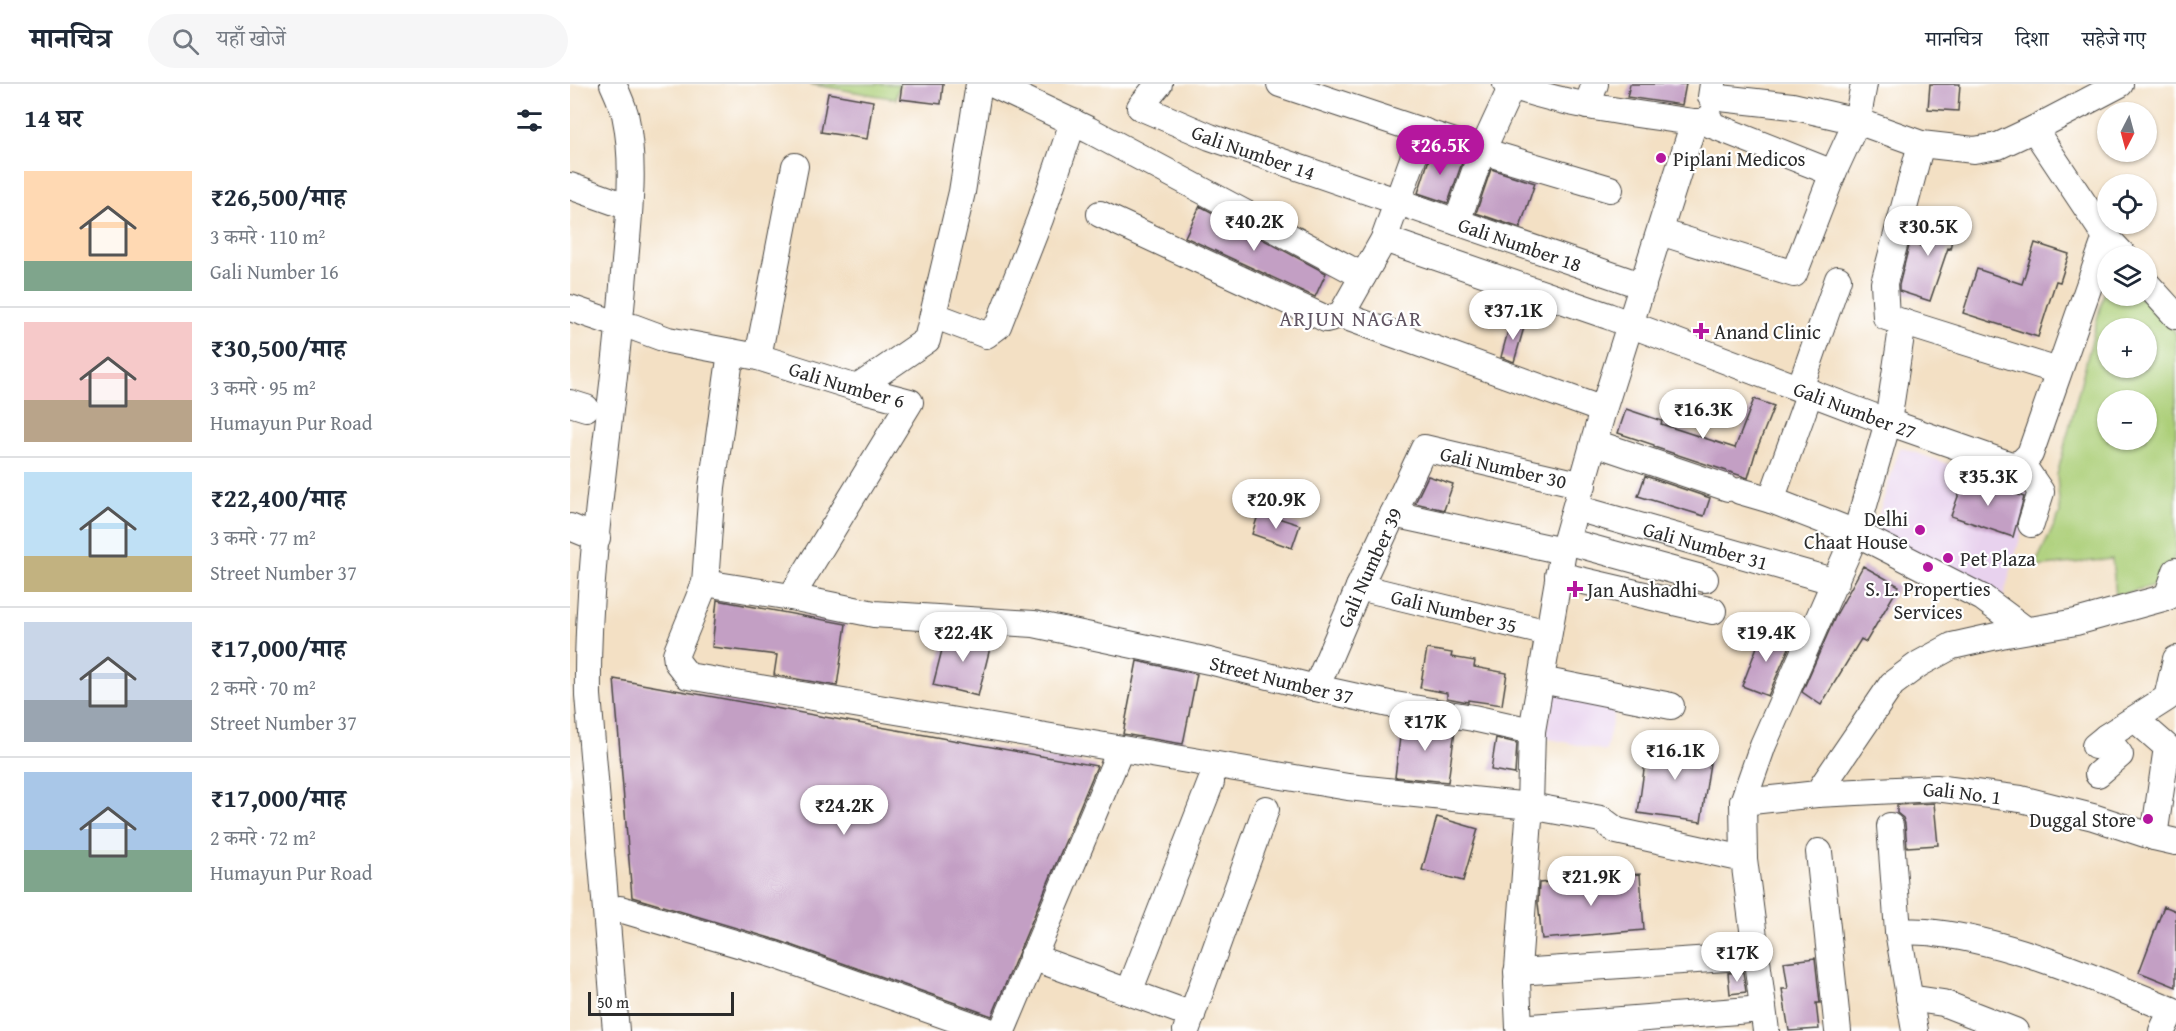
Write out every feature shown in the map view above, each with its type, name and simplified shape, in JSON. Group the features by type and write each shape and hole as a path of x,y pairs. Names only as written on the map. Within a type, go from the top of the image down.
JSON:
{"street":[{"path":"613,84 624,112 631,160 626,326 602,665 587,694 620,909 630,1031"},
{"path":"616,1031 587,694 587,665 597,538 626,326 643,225 646,160 638,108 629,84"},
{"path":"857,388 927,340 962,192 979,84"},
{"path":"992,84 1073,122 1363,276"},
{"name":"Gali Number 14","path":"1160,84 1140,107 1210,137 1396,202"},
{"path":"1281,84 1482,151 1610,189"},
{"path":"1660,232 1794,274 1833,173 1857,122 1864,84"},
{"path":"1903,322 1888,422 1856,533 1762,745 1743,802 1744,859 1765,1020 1519,1030 1517,972 1530,806 1532,731 1562,556 1603,410 1660,232 1699,122 1709,118 1712,90 1857,122 1921,144 1974,150 1998,146 2120,84"},
{"path":"1457,222 1482,151 1509,85 1535,94 1591,95 1699,122 1833,173"},
{"path":"933,315 986,335 998,326 1040,219 1073,122"},
{"path":"2034,129 2106,237 2115,246"},
{"path":"1341,315 1384,239 1423,131"},
{"path":"1921,144 1884,283 1886,318 2058,371"},
{"path":"758,357 795,166"},
{"path":"570,186 628,207"},
{"name":"Gali Number 18","path":"1396,202 1643,286"},
{"path":"1100,214 1326,319 1341,315 1603,410"},
{"path":"2031,524 2041,492 2021,463 2030,454 2106,237"},
{"name":"Gali Number 27","path":"1384,239 1631,325 1888,422 2011,465 2021,463"},
{"path":"1771,500 1838,279"},
{"path":"2157,295 2176,316"},
{"name":"Gali Number 6","path":"570,308 668,340 758,357 910,402 791,597"},
{"path":"731,352 712,487 705,583 676,654 677,662 688,676 1348,787 1530,806 1601,819 1617,831 1744,859"},
{"path":"1595,443 1771,500 1856,533 1983,598 2026,630"},
{"name":"Gali Number 30","path":"1424,448 1579,497"},
{"name":"Gali Number 39","path":"1316,688 1359,587 1424,448"},
{"name":"Gali Number 31","path":"1579,497 1836,582"},
{"path":"1393,514 1562,556 1705,579"},
{"path":"570,527 597,538"},
{"path":"1562,556 1713,611"},
{"path":"1817,794 1892,684 1904,674 1952,646 2076,622 2171,595 2176,571"},
{"name":"Street Number 37","path":"705,583 874,614 1034,624 1197,658 1316,688 1532,731"},
{"name":"Gali Number 35","path":"1359,587 1548,633"},
{"path":"2098,774 2120,754 2100,742 2167,698 2176,659"},
{"path":"1541,680 1671,706"},
{"path":"2135,719 2167,747 2165,840"},
{"path":"1002,1031 1116,760"},
{"path":"1129,992 1211,783"},
{"name":"Gali No. 1","path":"1743,802 1817,794 1936,788 2021,799 2093,817 2165,840"},
{"path":"1032,957 1129,992 1189,1023 1266,809"},
{"path":"1890,826 1898,931 1915,1031"},
{"path":"1819,852 1838,1031"},
{"path":"620,909 775,956 989,1031"},
{"path":"1898,931 1936,933 2000,946 2100,980 2172,1010 2162,1031"},
{"path":"1517,972 1756,956"},
{"path":"1909,998 1943,1003 2014,1031"}],"shaded area":[{"path":"1900,447 2033,494 2002,601 1873,532"},
{"path":"1555,691 1616,704 1606,751 1545,738"}],"green space":[{"path":"809,84 899,84 896,99"},
{"path":"2101,306 2151,306 2170,324 2176,334 2176,552 2165,582 2116,596 2112,559 2034,567 2060,513 2057,475 2097,320 2097,378 2157,378 2157,318 2097,318"}],"building":[{"path":"902,84 943,84 941,104 900,99"},
{"path":"1630,84 1686,84 1682,105 1627,97"},
{"path":"1930,84 1960,84 1958,111 1928,109"},
{"path":"828,93 873,101 867,139 821,132"},
{"path":"1432,150 1463,160 1448,203 1418,193"},
{"path":"1491,169 1535,183 1520,228 1476,213"},
{"path":"1200,206 1326,273 1315,297 1185,237"},
{"path":"1931,211 1957,217 1950,249 1948,248 1930,301 1899,291 1899,285 1910,242 1923,247"},
{"path":"2035,243 2069,254 2060,282 2056,281 2038,337 1963,313 1977,269 2022,284"},
{"path":"1511,320 1525,324 1514,362 1501,357"},
{"path":"1754,399 1774,406 1748,478 1618,433 1626,409 1662,421 1661,424 1735,448"},
{"path":"1428,476 1453,484 1444,510 1415,503"},
{"path":"1645,476 1710,498 1704,516 1638,496"},
{"path":"1965,477 2024,497 2013,537 1951,516"},
{"path":"1259,512 1300,525 1292,548 1252,534"},
{"path":"1863,566 1899,586 1866,642 1861,639 1821,705 1802,692 1836,615"},
{"path":"717,600 846,624 837,686 774,675 777,655 712,647"},
{"path":"1763,631 1792,641 1768,696 1742,686"},
{"path":"946,634 993,636 978,696 933,685"},
{"path":"1427,649 1452,653 1451,657 1475,661 1474,667 1507,673 1502,705 1447,698 1447,693 1420,688"},
{"path":"1137,661 1197,674 1183,744 1123,734"},
{"path":"614,679 1097,766 992,1016 780,941 632,897"},
{"path":"1402,721 1455,730 1448,782 1395,777"},
{"path":"1496,738 1517,743 1515,774 1491,770"},
{"path":"1648,741 1712,750 1701,822 1638,813"},
{"path":"1934,803 1938,845 1907,847 1905,824 1903,818 1897,813 1897,805"},
{"path":"1437,817 1478,829 1463,881 1422,870"},
{"path":"1640,874 1644,930 1542,939 1538,903 1539,883"},
{"path":"2164,906 2176,911 2176,987 2139,972"},
{"path":"1815,958 1820,1003 1816,1003 1819,1029 1789,1031 1782,989 1788,989 1784,962"},
{"path":"1743,972 1746,992 1730,994 1728,973"}],"place":[{"name":"Piplani Medicos","path":"1661,158"},
{"name":"Anand Clinic","path":"1701,331"},
{"name":"Delhi Chaat House","path":"1920,530"},
{"name":"Pet Plaza","path":"1948,558"},
{"name":"S. L. Properties Services","path":"1928,567"},
{"name":"Jan Aushadhi","path":"1575,589"},
{"name":"Duggal Store","path":"2148,819"}],"district":[{"name":"ARJUN NAGAR","path":"1351,318"}]}
